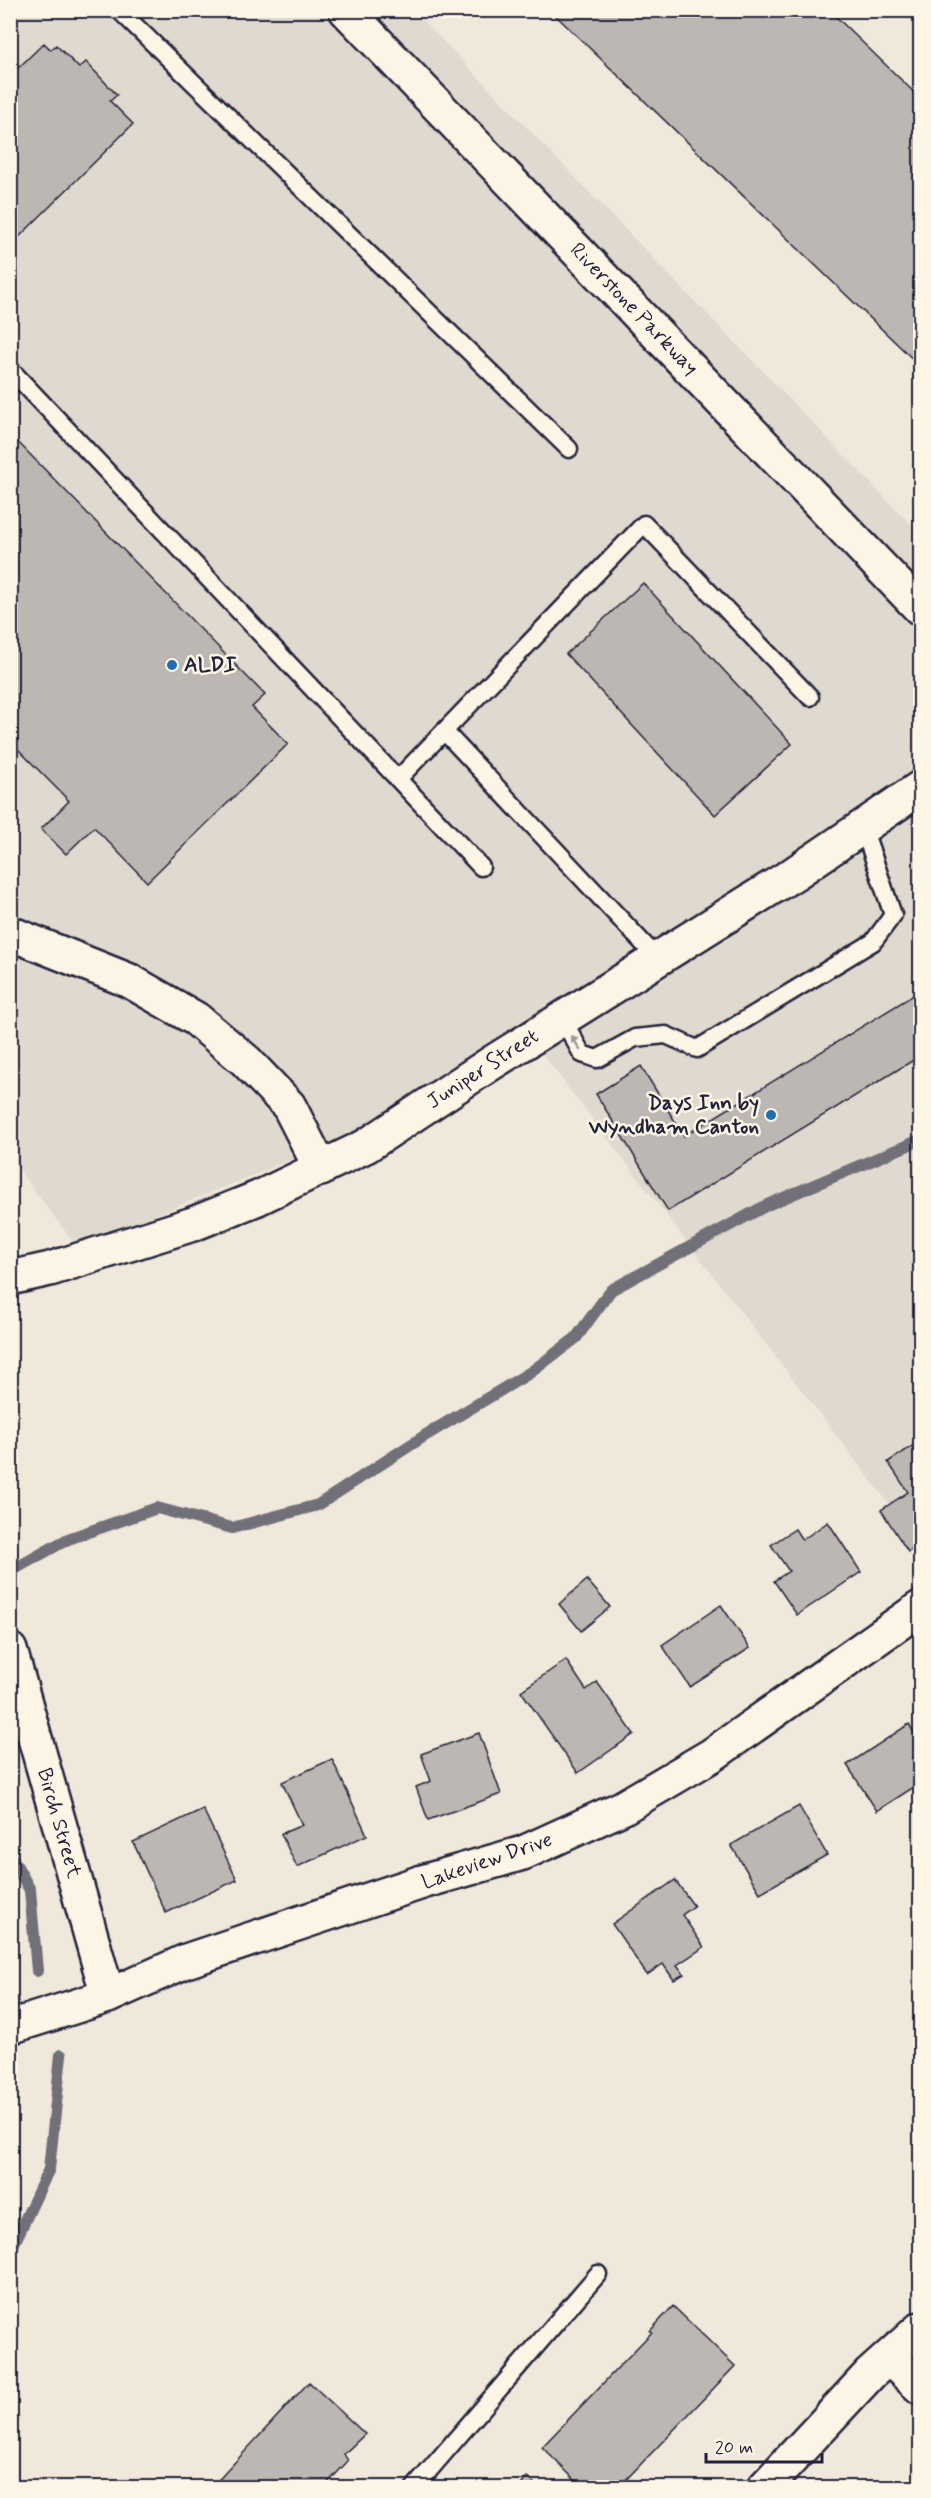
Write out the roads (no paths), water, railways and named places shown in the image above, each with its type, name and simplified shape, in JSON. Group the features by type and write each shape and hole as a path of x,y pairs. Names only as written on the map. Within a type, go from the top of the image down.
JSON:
{"street":[{"name":"Riverstone Parkway","path":"345,10 921,608"},
{"name":"Juniper Street","path":"10,1278 50,1269 193,1224 258,1198 366,1146 562,1018 795,873 921,788"},
{"path":"10,933 130,981 196,1019 246,1061 289,1106 321,1169"},
{"name":"Lakeview Drive","path":"10,2027 108,1996 186,1961 422,1882 523,1853 622,1808 712,1755 921,1608"},
{"name":"Birch Street","path":"10,1650 108,1996"},
{"path":"764,2487 870,2374 921,2330"},
{"path":"889,2358 921,2387"}],"lane":[{"path":"119,10 569,449"},
{"path":"10,369 481,867"},
{"path":"398,779 644,524 810,697"},
{"path":"444,731 657,958"},
{"path":"562,1018 582,1054 597,1059 635,1038 666,1035 697,1048 873,942 893,915 863,827"},
{"path":"414,2487 598,2274"}],"waterway":[{"path":"18,1567 68,1539 157,1508 232,1528 318,1505 426,1435 531,1372 576,1338 611,1290 767,1205 920,1140"},
{"path":"10,1854 30,1890 37,1971"},
{"path":"10,2252 49,2169 61,2055"}],"place":[{"name":"ALDI","path":"172,665"},
{"name":"Days Inn by Wyndham Canton","path":"771,1115"}]}
